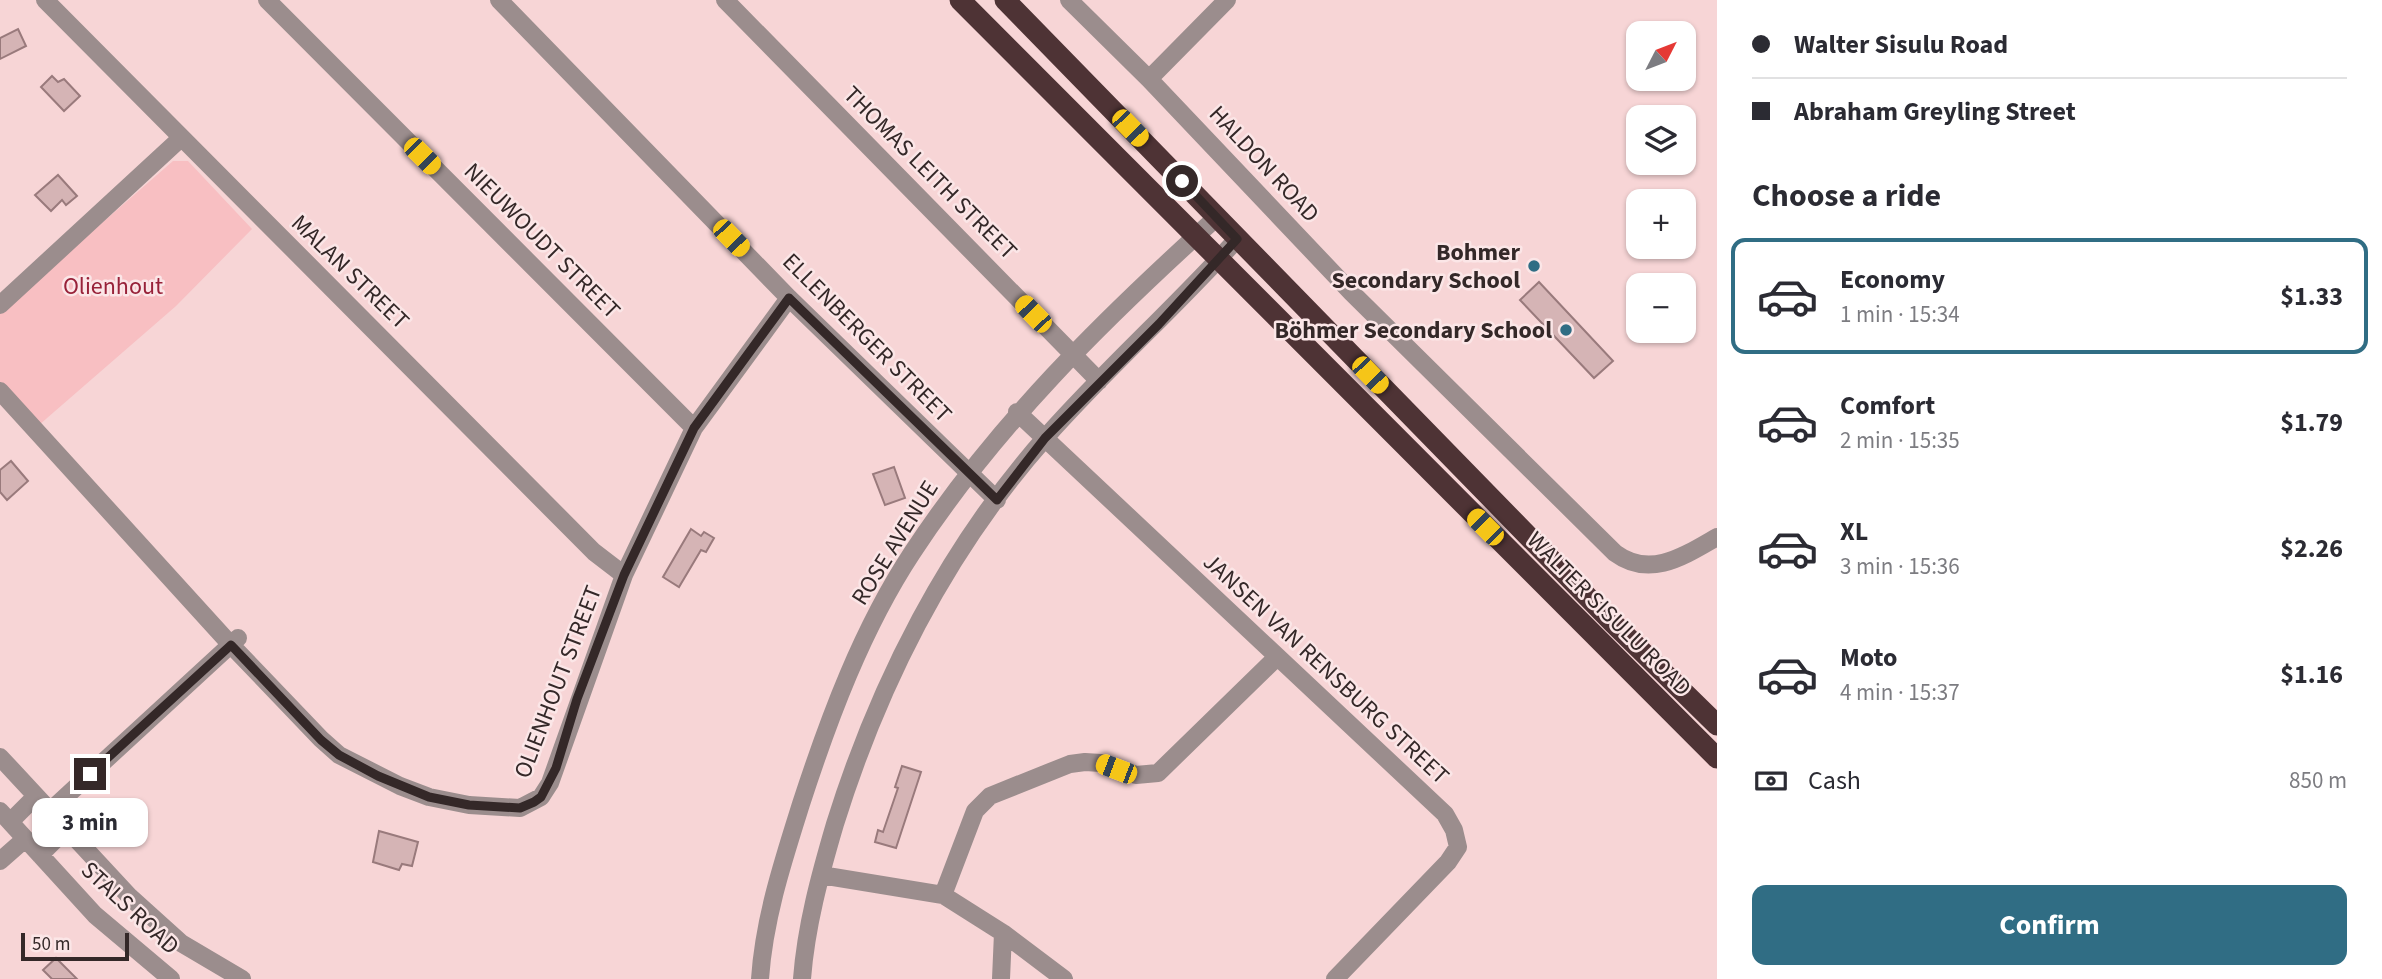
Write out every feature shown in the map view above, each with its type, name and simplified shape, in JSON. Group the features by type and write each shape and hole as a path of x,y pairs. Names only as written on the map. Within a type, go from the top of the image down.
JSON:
{"highway":[{"name":"WALTER SISULU ROAD","path":"960,0 1717,758"},
{"name":"WALTER SISULU ROAD","path":"1005,0 1717,725"},
{"path":"1090,131 1113,110"},
{"path":"1371,414 1389,394"},
{"path":"1485,527 1502,509"}],"street":[{"name":"MALAN STREET","path":"45,0 594,552 624,575"},
{"name":"NIEUWOUDT STREET","path":"267,0 694,428"},
{"name":"ELLENBERGER STREET","path":"499,0 789,298 997,500"},
{"name":"THOMAS LEITH STREET","path":"724,0 1100,381"},
{"name":"HALDON ROAD","path":"1069,0 1149,79 1360,300 1615,553 1636,564 1664,564 1717,537"},
{"path":"1149,79 1227,0"},
{"path":"0,305 181,138"},
{"name":"ROSE AVENUE","path":"760,979 762,951 788,846 831,716 861,649 910,555 968,473 1017,412 1072,353 1217,217"},
{"path":"802,979 821,875 854,766 896,664 920,617 997,500 1045,438 1237,239"},
{"name":"OLIENHOUT STREET","path":"0,391 234,641 321,740 357,765 429,797 469,805 520,808 534,802 550,783 624,575 694,428 789,298"},
{"name":"JANSEN VAN RENSBURG STREET","path":"1017,412 1445,814 1454,830 1458,847 1448,862 1335,979"},
{"path":"50,811 234,641"},
{"path":"943,894 975,811 990,796 1070,764 1085,762 1101,763 1136,775 1158,774 1276,658"},
{"name":"STALS ROAD","path":"0,757 130,897 181,943 242,979"},
{"path":"5,816 36,796"},
{"name":"STALS ROAD","path":"5,816 95,915 171,979"},
{"path":"40,855 66,829"},
{"path":"0,861 25,839"},
{"path":"821,875 943,894 1003,933 1064,979"},
{"path":"1001,979 1003,933"},
{"path":"747,979 762,951"}],"green space":[{"name":"Olienhout","path":"173,161 188,161 252,229 176,306 39,425 0,386 0,312"}],"building":[{"path":"18,29 26,46 0,59 0,38"},
{"path":"52,76 58,82 64,79 80,96 64,111 41,87"},
{"path":"58,175 77,196 66,205 62,200 51,211 35,195"},
{"name":"Böhmer Secondary School","path":"1539,282 1613,361 1594,378 1520,300"},
{"path":"11,461 28,481 7,500 0,492 0,470"},
{"path":"894,467 905,498 885,505 873,474"},
{"path":"691,529 701,536 704,532 714,538 706,552 701,550 679,587 663,577"},
{"path":"902,766 921,772 896,848 875,842 878,830 883,832 898,788 895,787"},
{"path":"379,831 418,842 412,866 402,864 399,870 373,862"},
{"path":"56,958 77,979 52,979 43,970"}],"place":[{"name":"Bohmer Secondary School","path":"1534,266"},
{"name":"Böhmer Secondary School","path":"1566,330"}],"route":[{"path":"90,774 231,645 321,740 339,755 378,776 429,797 469,805 520,808 534,802 541,797 550,783 577,699 624,575 694,428 789,298 997,500 1045,438 1159,324 1237,239 1182,181"}]}
